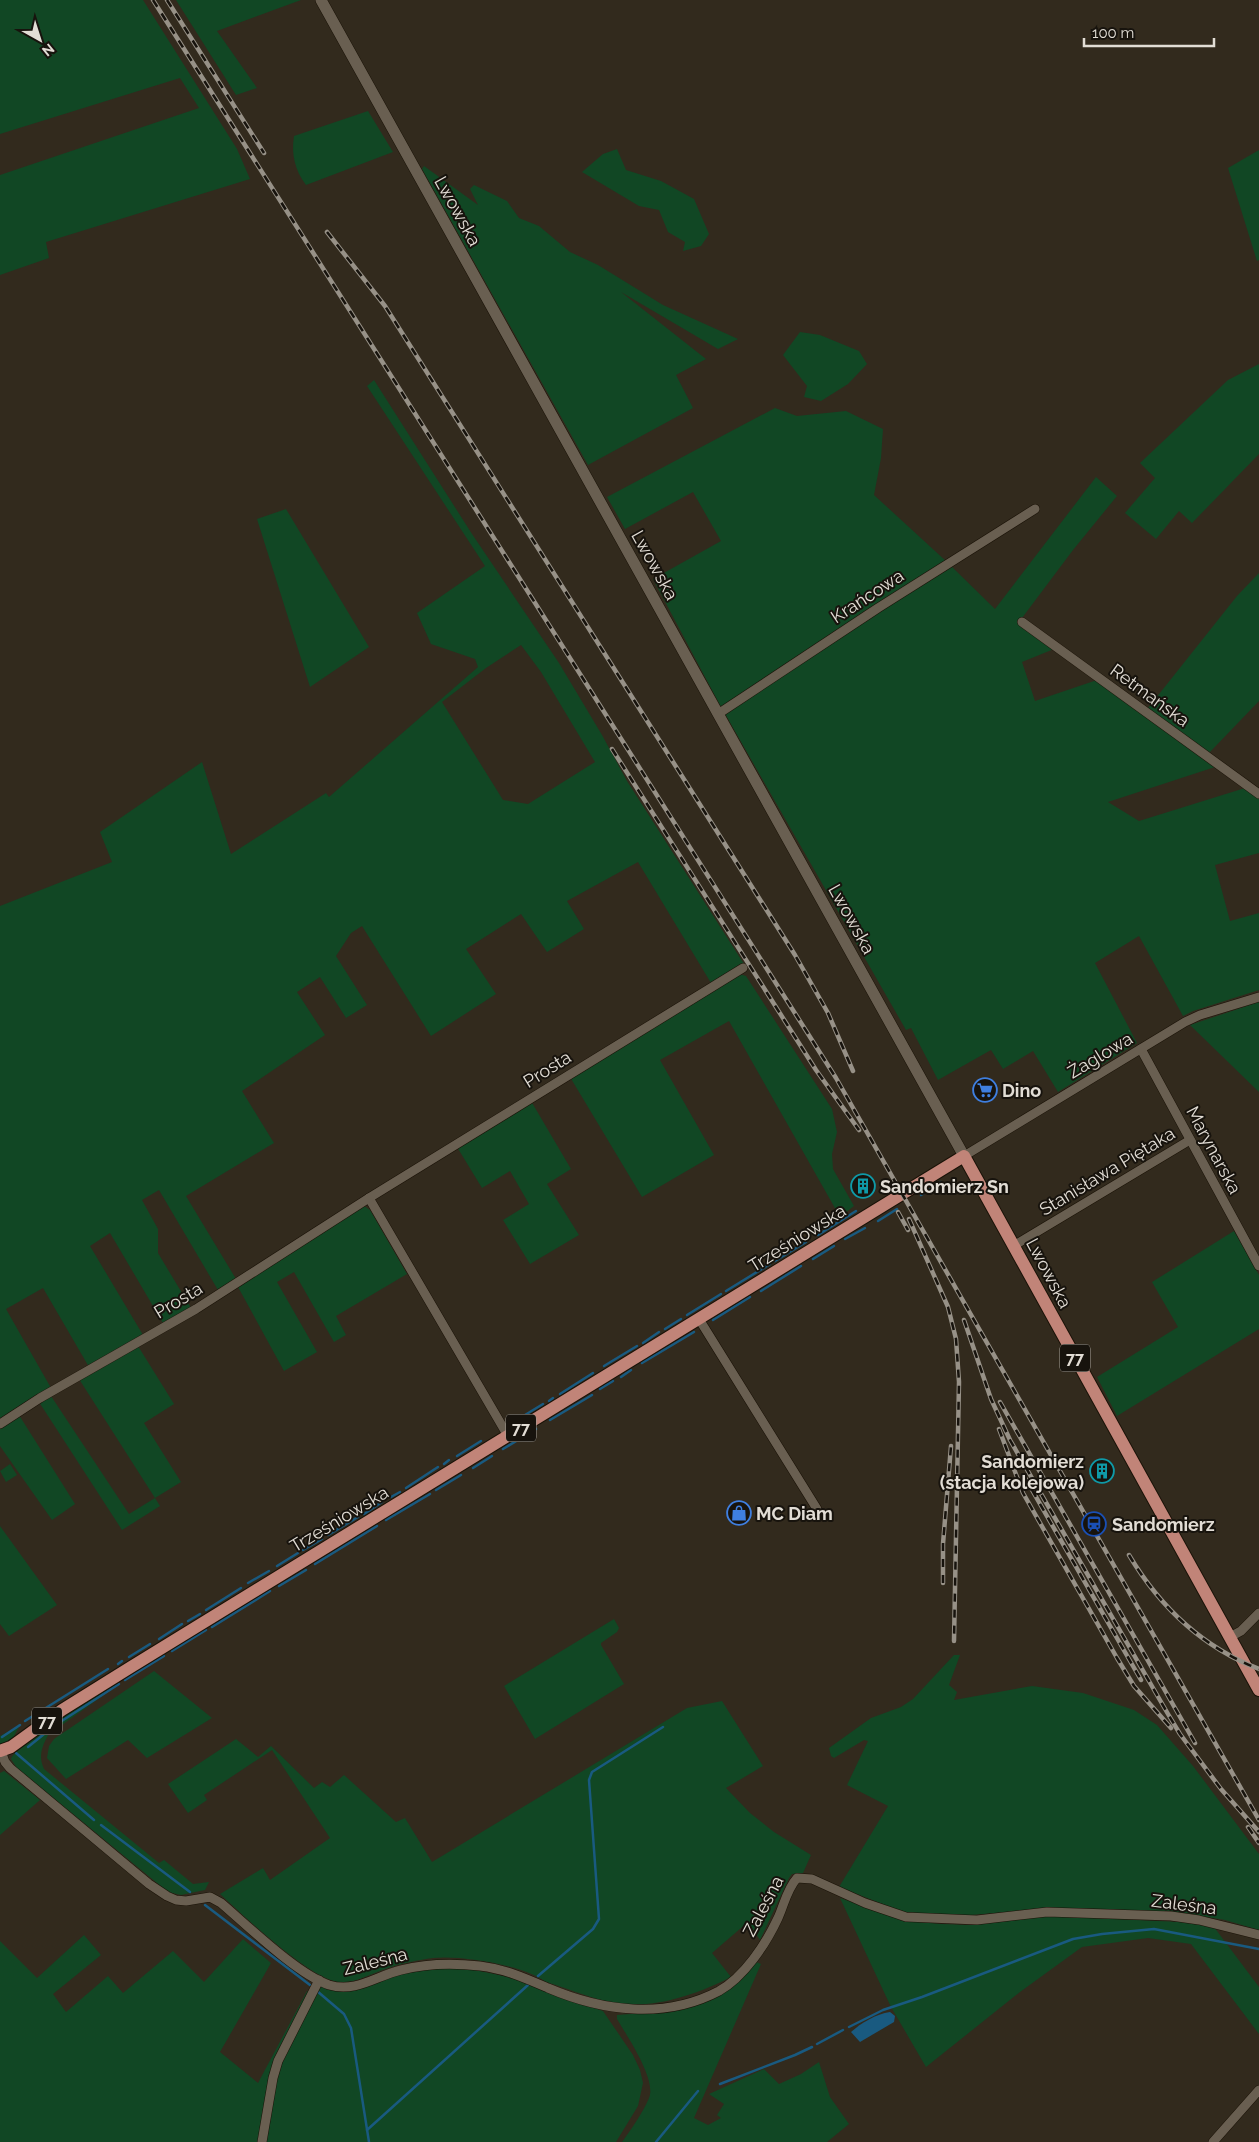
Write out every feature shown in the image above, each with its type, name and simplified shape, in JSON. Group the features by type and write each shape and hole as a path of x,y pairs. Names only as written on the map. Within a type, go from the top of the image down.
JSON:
{"main road":[{"name":"Lwowska","path":"321,0 1015,1245 1259,1690"},
{"name":"Trześniowska","path":"0,1751 11,1747 88,1693 964,1156"}],"street":[{"name":"Krańcowa","path":"718,714 878,608 1035,509"},
{"name":"Retmańska","path":"1022,622 1259,794"},
{"name":"Prosta","path":"0,1424 40,1398 196,1309 369,1198 743,968"},
{"name":"Żaglowa","path":"964,1156 1192,1019 1259,997"},
{"name":"Marynarska","path":"1142,1049 1259,1266"},
{"name":"Stanisława Piętaka","path":"1015,1245 1190,1140"},
{"path":"369,1198 508,1436"},
{"path":"699,1319 817,1509"},
{"path":"1230,1637 1241,1631 1259,1613"},
{"name":"Zaleśna","path":"0,1751 10,1768 149,1884 176,1900 186,1901 210,1897 221,1903 275,1949 319,1980 328,1984 349,1988 401,1970 443,1963 506,1970 548,1988 610,2008 645,2010 680,2004 718,1991 730,1984 766,1940 777,1920 791,1884 797,1878 812,1879 865,1903 906,1917 977,1920 1047,1912 1171,1916 1199,1920 1259,1935"},
{"path":"262,2142 273,2078 278,2061 319,1980"},
{"path":"1213,2142 1259,2090"}],"green space":[{"path":"0,0 143,0 237,149 250,179 46,242 49,258 0,275 0,175 199,108 180,78 0,134"},
{"path":"176,0 301,0 217,31 257,88 236,95"},
{"path":"368,111 393,152 306,185 299,174 295,162 294,136"},
{"path":"617,149 626,170 661,181 694,199 709,234 701,246 683,251 685,242 668,232 659,210 639,206 582,172 603,154"},
{"path":"1259,150 1259,260 1257,261 1228,168"},
{"path":"424,166 478,205 470,189 474,185 507,201 519,218 539,226 570,252 598,265 663,305 738,339 718,349 621,292 706,359 676,375 693,408 588,465 422,169"},
{"path":"800,332 820,335 859,351 867,364 848,384 821,401 804,397 807,386 783,355"},
{"path":"1259,364 1259,454 1192,523 1179,511 1156,539 1125,513 1155,478 1140,463 1228,380"},
{"path":"374,380 472,534 559,663 627,781 744,964 711,983 638,862 567,901 584,929 547,952 521,914 466,949 496,994 431,1036 362,926 351,933 336,956 367,1005 346,1018 320,977 297,992 325,1035 242,1091 274,1143 186,1196 236,1279 218,1290 159,1190 142,1200 158,1229 158,1253 191,1308 163,1323 110,1233 90,1246 143,1335 89,1367 43,1288 6,1309 51,1388 0,1421 0,906 112,862 100,832 202,762 231,854 326,793 329,797 478,667 475,659 431,644 417,613 485,566 367,386","holes":["521,645 541,672 595,762 528,804 503,800 442,702 486,668"]},
{"path":"775,408 797,416 846,411 883,429 881,458 874,495 947,562 722,709 653,579 721,541 693,492 625,529 607,497"},
{"path":"1096,477 1117,496 1073,550 1022,618 1017,621 1054,649 1022,662 1035,701 1097,680 1215,767 1108,802 1139,821 1245,788 1259,798 1259,853 1215,865 1230,921 1259,913 1259,990 1183,1016 1139,936 1095,963 1137,1043 1058,1092 1033,1051 1003,1069 991,1050 938,1080 911,1028 906,1030 724,712 950,565 995,609"},
{"path":"286,509 369,647 310,687 257,519"},
{"path":"1259,573 1259,701 1209,753 1148,708 1237,596"},
{"path":"739,974 746,976 832,1109 837,1132 832,1154 833,1169 854,1206 840,1217 729,1021 660,1060 714,1155 642,1197 570,1077"},
{"path":"1259,1002 1259,1092 1190,1025"},
{"path":"531,1101 571,1169 547,1184 579,1235 530,1264 503,1220 529,1204 510,1171 482,1188 457,1147"},
{"path":"364,1206 370,1210 407,1274 336,1316 346,1335 334,1342 294,1272 277,1282 317,1352 284,1371 238,1287"},
{"path":"1234,1231 1259,1275 1259,1329 1117,1416 1097,1377 1178,1327 1152,1282"},
{"path":"138,1346 174,1404 144,1423 181,1482 155,1498 79,1379"},
{"path":"51,1396 129,1514 155,1498 160,1506 122,1530 39,1402"},
{"path":"19,1415 75,1504 52,1520 0,1446 0,1427"},
{"path":"10,1464 17,1475 6,1482 0,1471"},
{"path":"0,1526 57,1605 9,1636 0,1624"},
{"path":"614,1619 619,1628 617,1632 601,1643 601,1645 624,1684 535,1739 504,1686"},
{"path":"954,1655 960,1655 949,1685 957,1692 954,1700 1032,1686 1083,1693 1134,1710 1157,1725 1193,1766 1259,1854 1259,1930 1225,1920 1184,1913 1106,1909 1055,1908 959,1916 903,1912 839,1887 888,1806 847,1785 868,1741 864,1740 834,1758 831,1756 829,1748 871,1718 901,1707 913,1699"},
{"path":"154,1671 212,1718 147,1758 128,1740 66,1779 47,1758 49,1746 54,1739"},
{"path":"117,1683 119,1684 48,1735 41,1760 44,1769 159,1863 164,1860 193,1884 209,1882 205,1890 181,1895 168,1892 17,1768 11,1759 16,1752 42,1732"},
{"path":"722,1701 763,1766 726,1788 750,1813 774,1832 811,1855 803,1873 792,1874 789,1878 760,1940 748,1922 712,1953 731,1977 686,1996 653,2003 637,2005 605,2001 546,1982 536,1976 508,1966 459,1958 433,1958 411,1962 393,1966 351,1981 338,1982 325,1978 294,1958 220,1894 263,1868 270,1880 330,1838 272,1750 204,1795 207,1800 188,1813 168,1784 236,1739 258,1757 271,1746 314,1788 322,1782 330,1787 344,1775 396,1822 405,1818 432,1862 687,1708"},
{"path":"20,1725 13,1738 0,1745 0,1736"},
{"path":"4,1771 40,1800 0,1835 0,1773"},
{"path":"840,1898 907,1921 941,1924 971,1925 1038,1917 1067,1917 1181,1922 1214,1927 1259,1987 1259,2034 1191,1944 1148,1938 1082,1947 1020,1992 926,2067 891,2007"},
{"path":"84,1935 101,1955 53,1994 66,2012 108,1976 123,1993 173,1951 204,1982 243,1939 271,1963 220,2052 258,2083 307,1991 310,1993 279,2053 263,2129 258,2142 0,2142 0,1941 37,1978"},
{"path":"754,1961 761,1964 694,2118 708,2125 721,2118 717,2115 724,2104 709,2094 764,2069 779,2084 801,2074 819,2062 830,2097 849,2124 827,2142 622,2142 643,2110 649,2098 650,2090 649,2080 640,2058 617,2019 617,2015 644,2013 701,2001"},
{"path":"465,1968 524,1980 550,1994 603,2011 633,2055 640,2070 643,2083 638,2106 616,2142 264,2142 273,2085 282,2058 321,1985 326,1989 336,1990 418,1970"}],"water":[{"path":"890,2012 895,2016 894,2022 860,2042 851,2032 869,2019"}],"waterway":[{"path":"921,1195 941,1182"},
{"path":"878,1221 897,1209"},
{"path":"818,1235 856,1211"},
{"path":"845,1239 865,1228"},
{"path":"775,1261 806,1242"},
{"path":"813,1259 834,1246"},
{"path":"726,1291 770,1264"},
{"path":"761,1291 801,1266"},
{"path":"687,1315 721,1294"},
{"path":"713,1320 750,1297"},
{"path":"665,1329 681,1319"},
{"path":"643,1343 659,1332"},
{"path":"642,1363 694,1332"},
{"path":"604,1366 637,1346"},
{"path":"621,1377 631,1370"},
{"path":"560,1394 593,1373"},
{"path":"600,1389 613,1381"},
{"path":"550,1420 592,1395"},
{"path":"549,1401 553,1398"},
{"path":"507,1426 543,1404"},
{"path":"503,1449 536,1429"},
{"path":"457,1456 481,1441"},
{"path":"473,1468 492,1456"},
{"path":"444,1464 449,1460"},
{"path":"406,1488 438,1467"},
{"path":"436,1490 461,1475"},
{"path":"391,1497 400,1492"},
{"path":"386,1520 430,1494"},
{"path":"364,1514 382,1502"},
{"path":"328,1535 358,1517"},
{"path":"315,1564 377,1526"},
{"path":"303,1550 322,1539"},
{"path":"277,1566 298,1553"},
{"path":"279,1586 306,1570"},
{"path":"248,1583 269,1571"},
{"path":"206,1610 241,1588"},
{"path":"212,1627 270,1591"},
{"path":"188,1621 200,1614"},
{"path":"159,1639 182,1624"},
{"path":"172,1651 206,1630"},
{"path":"129,1657 150,1644"},
{"path":"125,1680 164,1656"},
{"path":"118,1664 122,1661"},
{"path":"25,1721 108,1669"},
{"path":"28,1747 54,1726 119,1684"},
{"path":"2,1737 20,1725"},
{"path":"538,1976 593,1929 599,1919 589,1780 592,1772 663,1727"},
{"path":"16,1753 94,1820"},
{"path":"101,1825 190,1892"},
{"path":"205,1905 310,1985"},
{"path":"849,2027 883,2010 1073,1939 1154,1929 1259,1949"},
{"path":"367,2130 528,1985"},
{"path":"317,1991 344,2014 351,2028 369,2142"},
{"path":"817,2044 843,2030"},
{"path":"720,2084 812,2047"},
{"path":"656,2142 698,2091"}],"railway":[{"path":"153,0 836,1078 1259,1820"},
{"path":"167,0 264,153"},
{"path":"327,232 385,306 795,955 828,1013 853,1071"},
{"path":"612,749 816,1070 859,1130"},
{"path":"898,1212 908,1230"},
{"path":"909,1219 948,1307 956,1339 959,1382 954,1641"},
{"path":"964,1320 991,1399 1010,1440 1180,1734 1221,1789 1259,1832"},
{"path":"1000,1402 1195,1743"},
{"path":"999,1429 1023,1493 1117,1658 1134,1686 1171,1728"},
{"path":"943,1583 943,1544 951,1446"},
{"path":"1024,1476 1141,1680"},
{"path":"1129,1555 1154,1592 1184,1623 1219,1649 1259,1669"},
{"path":"1248,1827 1259,1843"}],"place":[{"name":"Dino","path":"985,1090"},
{"name":"Sandomierz Sn","path":"863,1186"},
{"name":"Sandomierz (stacja kolejowa)","path":"1102,1471"},
{"name":"MC Diam","path":"739,1513"},
{"name":"Sandomierz","path":"1094,1524"}]}
